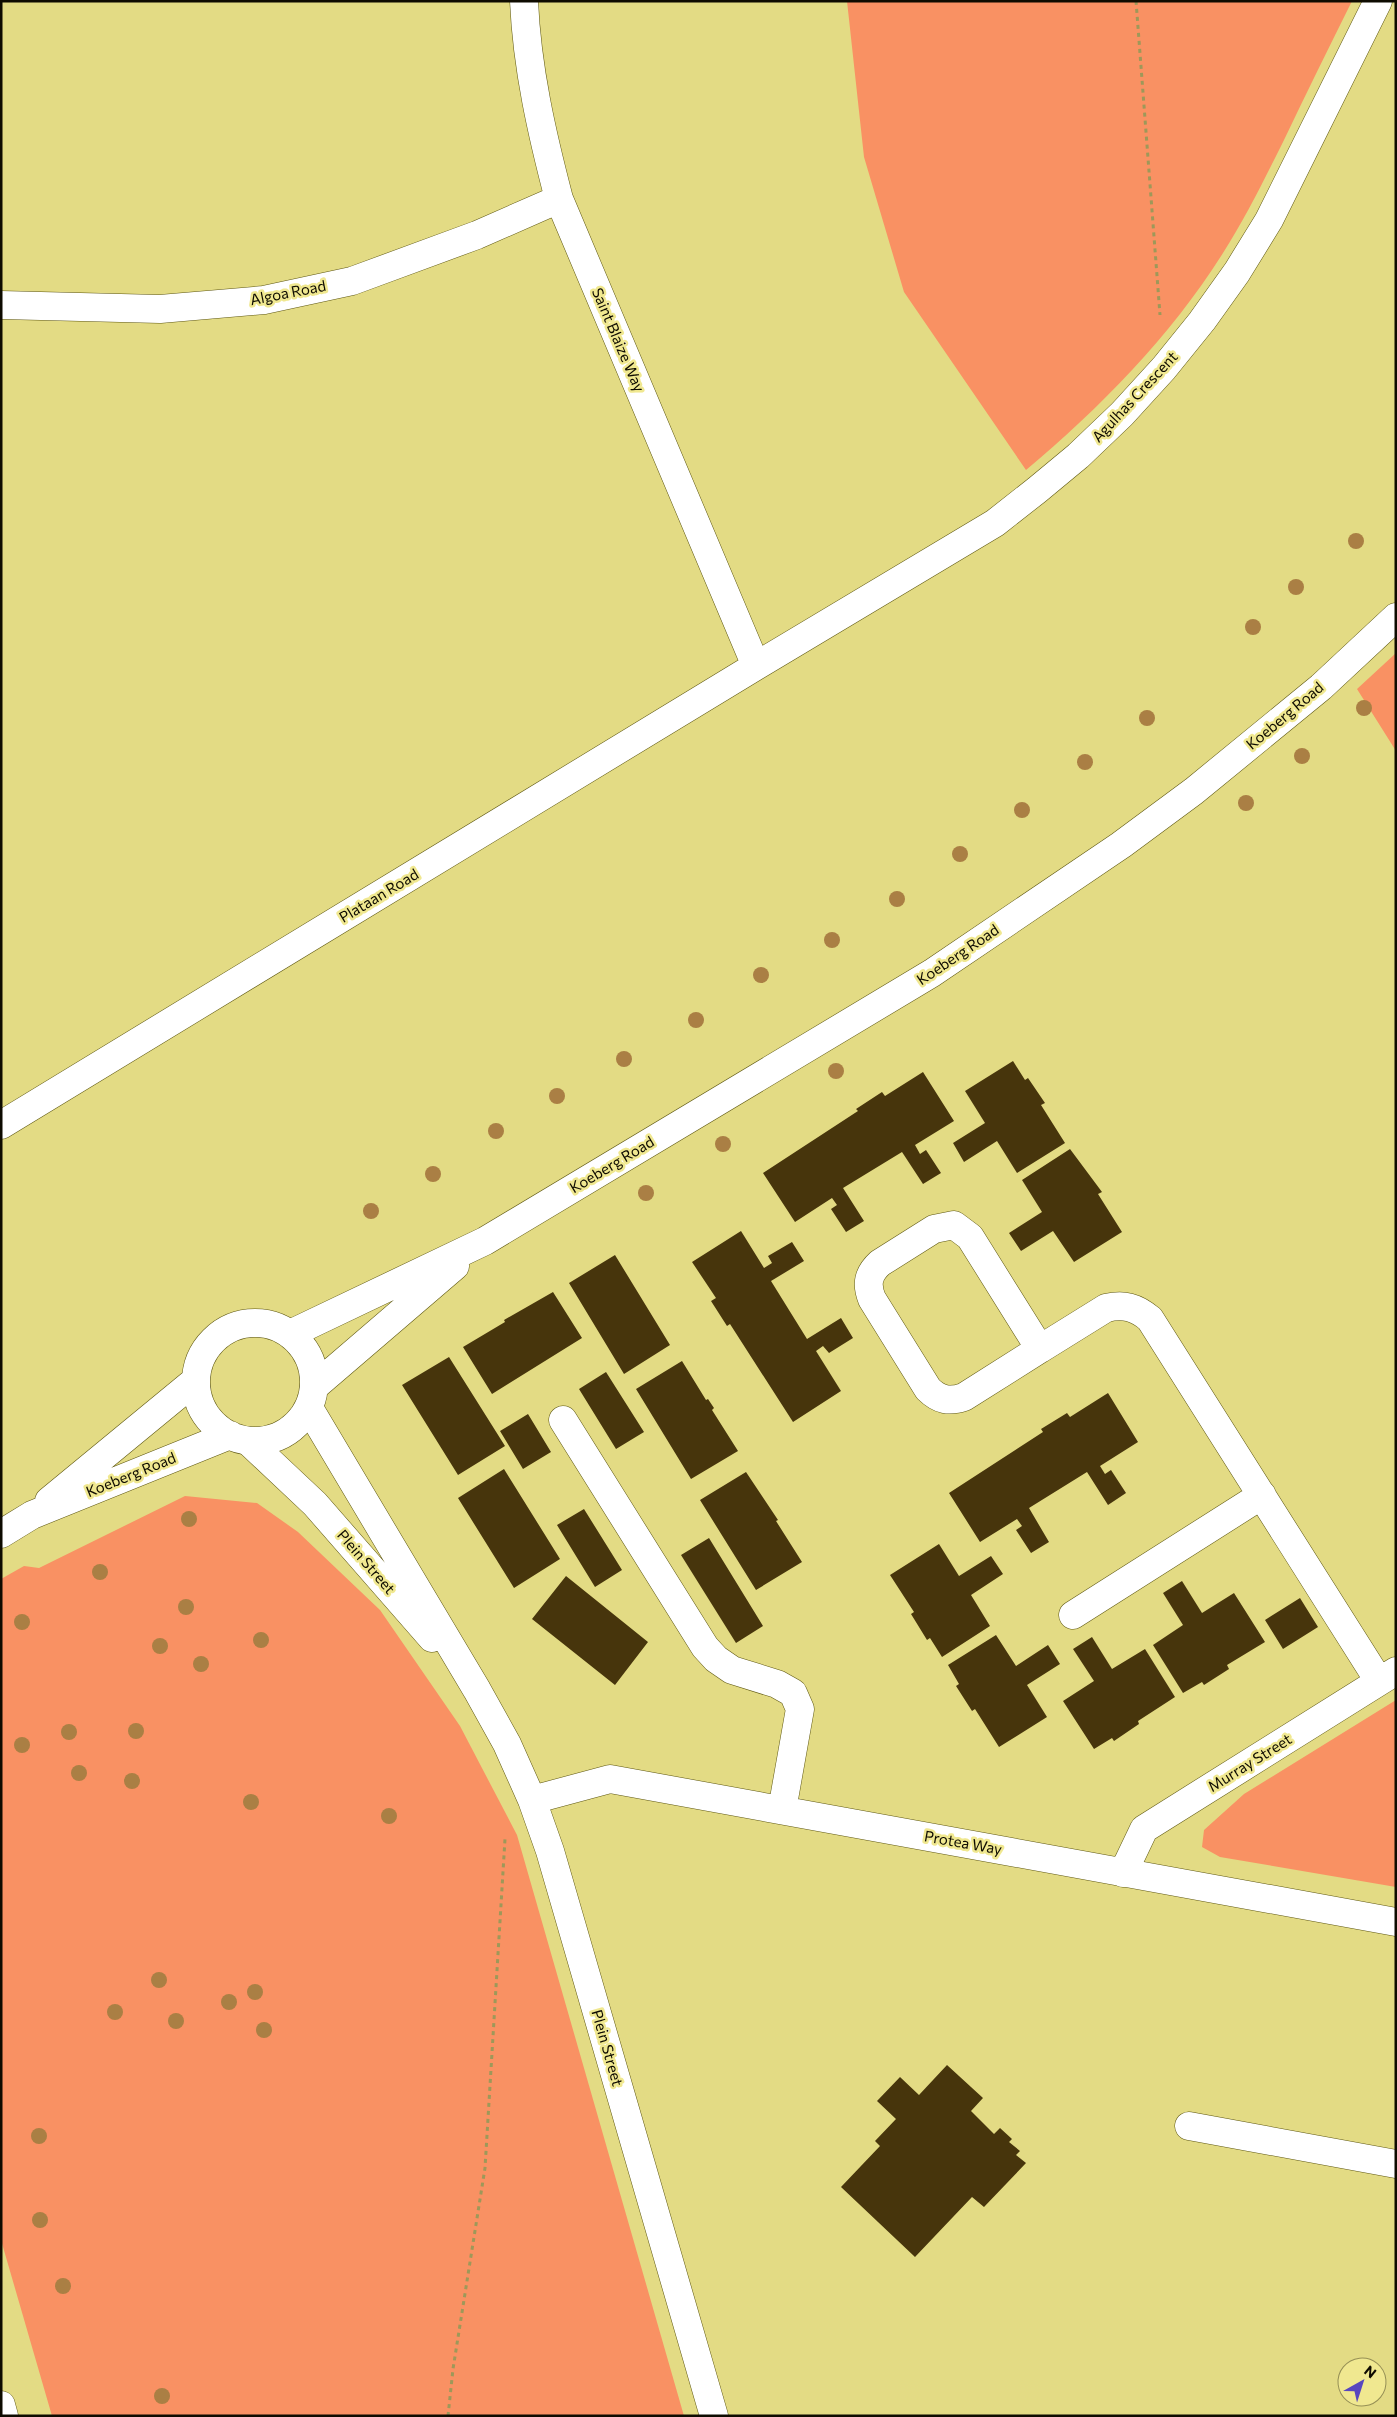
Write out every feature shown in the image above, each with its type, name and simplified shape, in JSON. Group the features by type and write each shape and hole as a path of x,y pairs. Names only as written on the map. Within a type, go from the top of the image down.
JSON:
{"street":[{"name":"Saint Blaize Way","path":"524,1 531,78 543,140 560,200 756,666"},
{"name":"Agulhas Crescent","path":"756,666 995,523 1078,456 1122,414 1164,368 1202,321 1237,272 1269,220 1378,1"},
{"name":"Algoa Road","path":"1,305 160,309 264,300 352,281 476,235 560,200"},
{"name":"Koeberg Road","path":"290,1334 485,1241 932,973 1121,845 1194,791 1321,687 1396,618"},
{"name":"Plataan Road","path":"1,1125 756,666"},
{"path":"1040,1349 970,1237 954,1226 934,1229 872,1270 868,1280 868,1289 872,1299 928,1389 936,1396 945,1400 964,1397 1106,1308 1118,1306 1131,1307 1142,1312 1157,1328 1262,1495 1387,1676"},
{"name":"Koeberg Road","path":"312,1397 485,1241"},
{"path":"256,1322 274,1326 298,1340 310,1357 312,1397 298,1423 284,1434 266,1440 239,1438 213,1424 202,1408 196,1380 203,1353 214,1339 229,1328 256,1322"},
{"name":"Koeberg Road","path":"1,1534 32,1515 196,1380"},
{"name":"Plein Street","path":"312,1397 507,1744 532,1800 550,1851 714,2416"},
{"path":"563,1420 705,1647 716,1659 732,1670 777,1684 793,1693 800,1709 782,1810"},
{"name":"Koeberg Road","path":"32,1515 239,1438"},
{"name":"Plein Street","path":"239,1438 315,1504 477,1690"},
{"path":"1073,1614 1262,1495"},
{"name":"Murray Street","path":"1124,1872 1144,1829 1387,1676"},
{"name":"Protea Way","path":"532,1800 610,1779 1396,1922"},
{"path":"1189,2126 1396,2164"},
{"path":"1,2405 4,2416"}],"path":[{"path":"1136,1 1164,368"},
{"path":"448,2416 453,2369 485,2168 505,1835"}],"shaded area":[{"path":"847,1 1352,1 1255,197 1223,253 1202,284 1157,342 1133,369 1081,421 1026,470 904,292 864,157"},
{"path":"1396,653 1396,751 1357,689"},
{"path":"185,1496 257,1503 298,1532 380,1610 460,1726 517,1835 684,2416 52,2416 1,2240 1,1579 24,1566 39,1568"},
{"path":"1396,1700 1396,1887 1220,1857 1202,1847 1204,1830 1244,1794"}],"building":[{"path":"1013,1061 1025,1080 1028,1078 1045,1103 1041,1105 1065,1143 1017,1173 997,1141 964,1162 953,1143 985,1123 965,1091"},
{"path":"923,1072 954,1121 915,1145 920,1154 926,1150 941,1173 923,1184 902,1152 843,1188 864,1221 846,1232 831,1209 837,1205 832,1198 795,1222 763,1173 858,1111 856,1109 882,1092 885,1096"},
{"path":"1070,1149 1102,1192 1098,1194 1122,1232 1074,1262 1053,1231 1021,1251 1009,1233 1042,1212 1022,1180"},
{"path":"741,1231 764,1268 772,1263 768,1256 792,1242 804,1261 771,1281 807,1339 841,1318 853,1338 829,1353 823,1346 816,1351 841,1391 793,1422 730,1324 727,1326 711,1301 716,1298 692,1262"},
{"path":"615,1255 670,1345 624,1374 569,1283"},
{"path":"553,1292 582,1338 492,1394 463,1347 505,1322 504,1320"},
{"path":"449,1357 505,1446 458,1475 402,1385"},
{"path":"682,1361 706,1400 708,1399 714,1408 712,1410 738,1451 691,1479 636,1389"},
{"path":"606,1372 644,1432 616,1449 579,1389"},
{"path":"1108,1393 1138,1442 1100,1466 1105,1474 1111,1470 1126,1493 1108,1505 1087,1472 1029,1508 1049,1542 1031,1553 1016,1530 1022,1526 1017,1519 980,1542 949,1493 1043,1432 1041,1429 1067,1413 1070,1417"},
{"path":"528,1414 551,1452 523,1469 500,1431"},
{"path":"504,1469 560,1559 514,1588 458,1498"},
{"path":"746,1472 778,1520 776,1521 802,1562 756,1590 700,1500"},
{"path":"584,1509 622,1570 595,1587 557,1525"},
{"path":"709,1538 763,1626 736,1643 681,1555"},
{"path":"939,1544 959,1576 991,1556 1003,1574 971,1595 990,1626 942,1657 930,1638 927,1640 911,1614 914,1612 890,1575"},
{"path":"566,1576 648,1642 615,1685 532,1619"},
{"path":"1182,1581 1202,1613 1234,1593 1265,1642 1227,1665 1229,1669 1204,1685 1202,1682 1183,1693 1153,1645 1183,1625 1163,1593"},
{"path":"1300,1598 1318,1627 1283,1649 1265,1620"},
{"path":"996,1635 1016,1666 1048,1645 1060,1664 1027,1685 1047,1717 999,1747 975,1709 972,1711 956,1686 959,1684 948,1665"},
{"path":"1092,1637 1112,1669 1145,1649 1175,1697 1138,1721 1139,1724 1114,1741 1112,1738 1094,1749 1063,1701 1094,1681 1073,1649"},
{"path":"947,2065 983,2098 971,2111 994,2134 1000,2128 1012,2139 1009,2142 1020,2151 1016,2155 1026,2163 984,2207 972,2197 915,2257 841,2187 880,2146 875,2141 896,2119 877,2101 900,2077 919,2095"}]}
